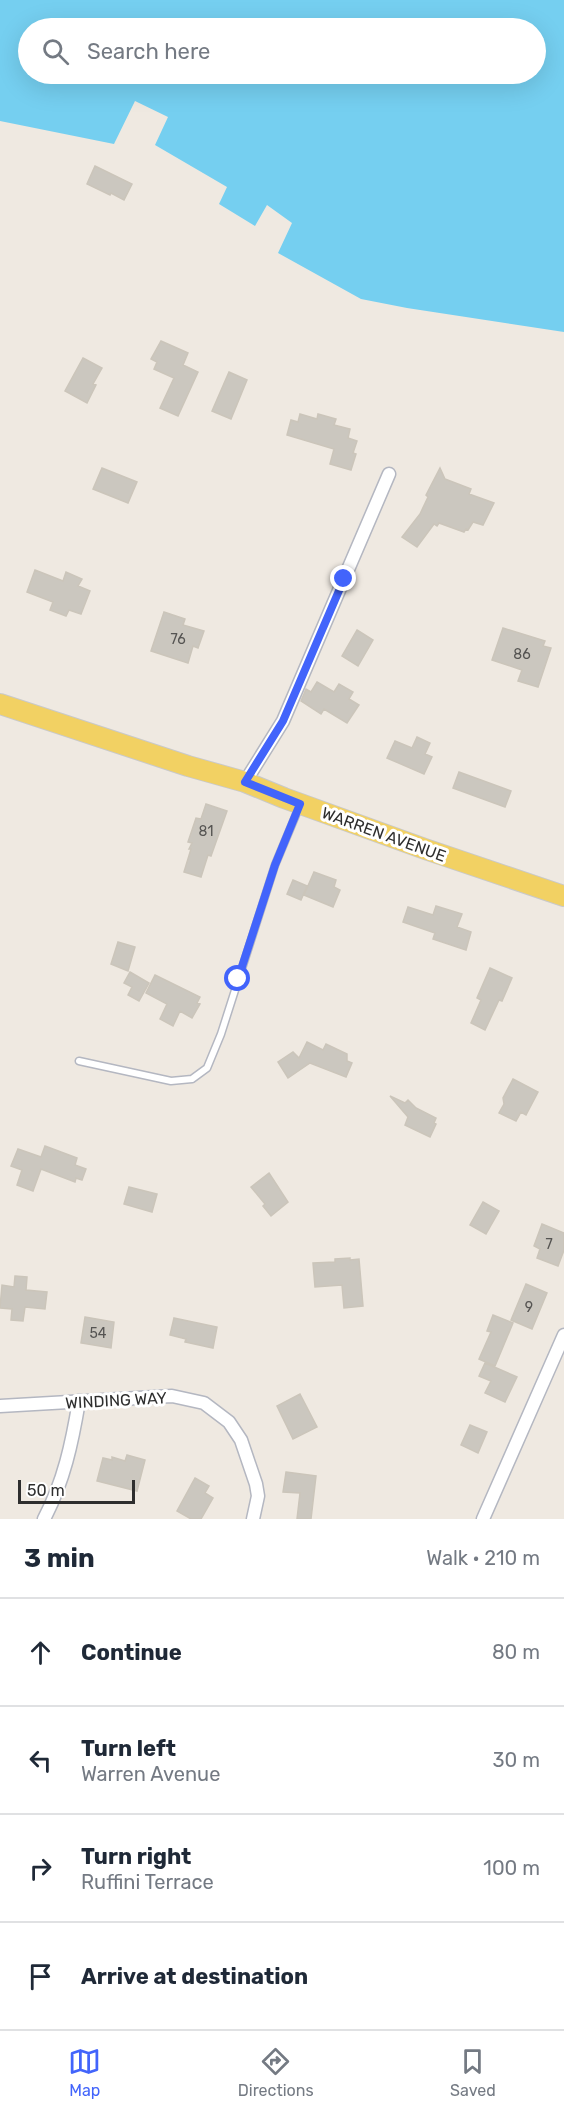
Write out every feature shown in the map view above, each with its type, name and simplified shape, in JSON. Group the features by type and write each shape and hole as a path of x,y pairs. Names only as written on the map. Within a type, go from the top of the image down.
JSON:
{"main road":[{"name":"WARREN AVENUE","path":"0,705 177,763 245,782 425,849 564,896"}],"street":[{"path":"245,782 283,721 389,474"},
{"path":"483,1519 564,1335"},
{"name":"WINDING WAY","path":"0,1406 171,1396 212,1408 229,1422 241,1440 258,1496 253,1519"},
{"path":"44,1519 68,1461 79,1401"}],"lane":[{"path":"79,1061 171,1081 192,1079 207,1068 221,1034 275,865 300,804"}],"water":[{"path":"0,0 564,0 564,332 361,299 278,253 292,223 267,205 255,226 219,204 227,187 155,145 168,117 135,101 114,144 0,121"}],"building":[{"path":"95,166 132,184 124,200 87,184"},
{"path":"161,341 188,353 183,365 198,372 178,416 160,408 174,378 154,369 157,362 151,359"},
{"path":"83,358 102,368 93,384 96,385 87,403 65,391"},
{"path":"229,372 247,380 231,419 212,411"},
{"path":"300,414 317,419 318,414 336,419 334,425 350,429 348,438 357,441 351,470 330,464 334,449 287,435 291,420 298,422"},
{"path":"102,468 137,482 128,503 93,489"},
{"path":"440,468 445,479 471,489 469,494 494,503 483,525 473,522 464,532 439,523 437,526 434,524 417,547 402,537 420,514 428,497 426,495"},
{"path":"35,570 63,581 66,572 82,579 78,586 90,591 81,614 69,610 66,616 50,610 53,602 27,592"},
{"path":"164,612 185,619 183,625 204,631 198,648 193,646 188,663 151,651"},
{"path":"503,628 545,641 543,646 551,648 538,687 518,681 522,670 492,660"},
{"path":"357,630 373,640 358,666 342,656"},
{"path":"317,682 334,692 339,684 353,692 349,699 359,705 347,723 324,709 321,714 301,701 306,689 311,692"},
{"path":"417,737 430,743 425,754 432,757 424,774 387,758 395,741 412,748"},
{"path":"459,772 511,791 505,807 453,788"},
{"path":"206,804 227,811 201,877 184,872 192,843 188,842 196,818 201,819"},
{"path":"314,872 336,880 334,887 340,890 333,907 304,895"},
{"path":"293,880 307,886 301,900 287,894"},
{"path":"436,906 462,914 457,927 471,932 466,950 433,939 435,933 403,922 408,907 433,915"},
{"path":"118,942 135,947 128,971 111,964"},
{"path":"490,968 512,978 485,1030 471,1023 481,1000 477,998"},
{"path":"130,972 149,983 139,1001 128,995 132,987 124,983"},
{"path":"155,975 200,997 197,1003 200,1004 192,1018 180,1011 173,1026 160,1019 167,1004 146,993"},
{"path":"307,1042 323,1050 326,1044 347,1054 347,1061 352,1063 346,1077 310,1063 288,1078 278,1062 293,1052 299,1058"},
{"path":"513,1079 538,1092 526,1115 521,1112 516,1121 499,1113 504,1104 503,1098"},
{"path":"390,1096 405,1103 408,1100 416,1108 436,1118 434,1123 436,1124 430,1137 405,1125 408,1117"},
{"path":"45,1146 77,1158 75,1165 86,1169 82,1180 76,1178 75,1182 41,1169 33,1191 17,1185 22,1170 11,1166 18,1149 41,1157"},
{"path":"269,1173 288,1202 271,1216 263,1206 265,1204 251,1187"},
{"path":"129,1187 157,1194 152,1212 124,1204"},
{"path":"483,1202 499,1211 486,1234 470,1225"},
{"path":"542,1224 564,1233 564,1250 558,1266 537,1258 540,1249 534,1246"},
{"path":"350,1258 350,1260 359,1259 363,1306 344,1308 342,1285 315,1287 313,1263 335,1262 335,1259"},
{"path":"15,1276 27,1277 26,1290 47,1292 45,1309 25,1307 23,1321 11,1320 12,1309 0,1308 2,1285 14,1287"},
{"path":"526,1284 547,1293 532,1329 511,1320"},
{"path":"493,1315 513,1323 495,1366 479,1359 491,1332 487,1331"},
{"path":"85,1317 114,1322 111,1348 81,1343"},
{"path":"174,1318 217,1327 213,1348 185,1342 186,1339 170,1335"},
{"path":"485,1363 517,1377 505,1402 485,1393 491,1381 479,1376"},
{"path":"300,1394 317,1427 293,1439 277,1406"},
{"path":"470,1425 487,1432 478,1453 461,1445"},
{"path":"127,1455 145,1460 137,1491 97,1481 103,1458 112,1460 112,1457 125,1461"},
{"path":"286,1472 316,1476 311,1519 297,1519 300,1493 283,1492"},
{"path":"195,1478 209,1486 205,1493 213,1498 201,1519 191,1519 177,1511"}],"route":[{"path":"238,979 275,865 300,804 245,782 283,721 344,579"}]}
